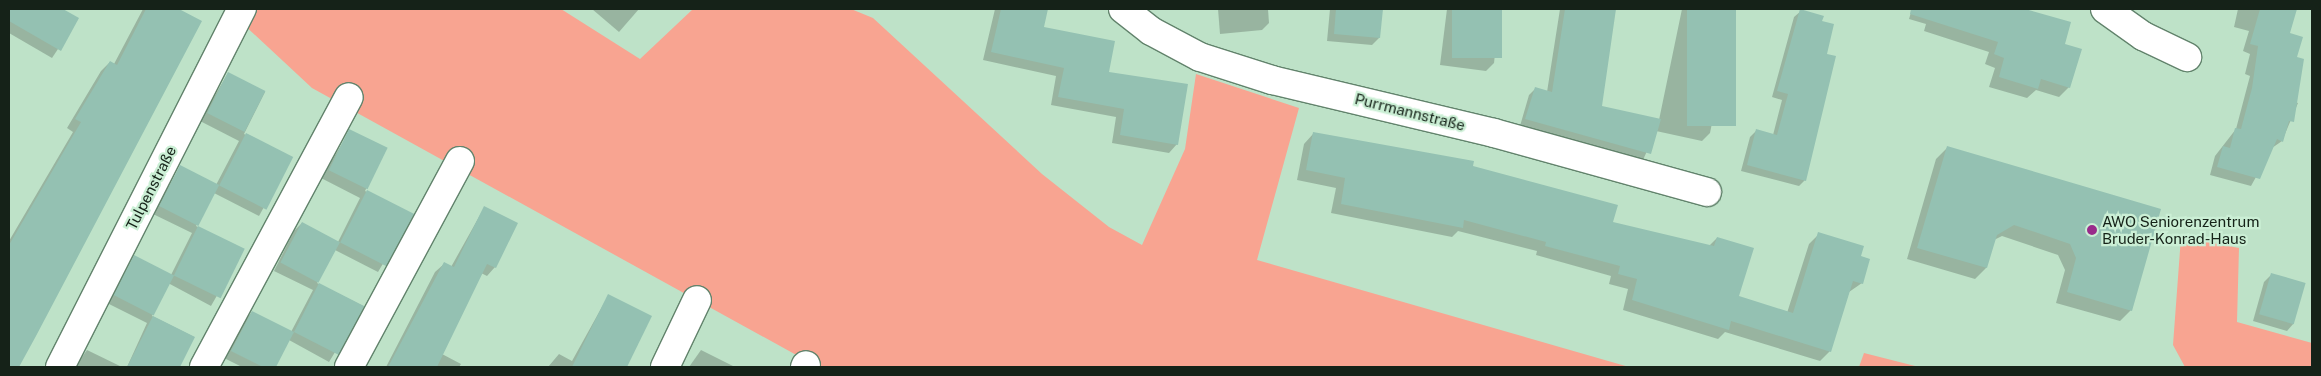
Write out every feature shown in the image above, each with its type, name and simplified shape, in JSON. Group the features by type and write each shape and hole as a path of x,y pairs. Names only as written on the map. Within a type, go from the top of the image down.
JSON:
{"street":[{"name":"Tulpenstraße","path":"60,367 242,9"},
{"name":"Purrmannstraße","path":"1124,9 1151,31 1200,57 1272,80 1494,133 1707,192"},
{"path":"2105,9 2143,36 2188,57"},
{"path":"204,367 349,97"},
{"path":"349,367 460,161"},
{"path":"665,367 697,300"}],"shaded area":[{"path":"227,9 561,9 640,59 693,9 851,9 873,18 1042,174 1109,227 1142,245 1185,149 1196,74 1299,108 1257,260 1629,367 818,367 312,88"},
{"path":"2181,237 2239,248 2237,322 2312,343 2312,367 2185,367 2173,345"},
{"path":"1864,353 1919,367 1859,367"}],"building":[{"path":"9,9 63,9 79,18 61,51 9,21"},
{"path":"146,9 179,9 202,21 19,367 9,367 9,245 81,122 75,119 110,61 117,65"},
{"path":"1001,9 1048,9 1044,27 1115,41 1109,72 1188,84 1178,145 1120,135 1124,109 1058,97 1064,68 991,52"},
{"path":"1336,9 1383,9 1380,38 1334,34"},
{"path":"1452,9 1502,9 1502,58 1452,58"},
{"path":"1565,9 1616,9 1602,106 1661,119 1651,154 1525,119 1535,87 1552,92"},
{"path":"1687,9 1736,9 1736,126 1687,126"},
{"path":"1800,9 1824,16 1822,21 1834,24 1827,54 1836,56 1806,181 1747,165 1756,129 1777,135 1788,94 1777,91"},
{"path":"1911,9 2025,9 2071,22 2065,44 2082,49 2070,88 2041,79 2038,89 1999,77 2004,58 1994,54 1998,42 1910,14"},
{"path":"2260,9 2297,9 2290,33 2303,37 2297,57 2304,59 2294,122 2289,121 2283,142 2277,139 2260,179 2217,167 2223,146 2230,148 2235,128 2241,129 2252,88 2258,46 2250,44"},
{"path":"228,72 265,91 245,132 207,113"},
{"path":"349,129 388,148 367,189 329,170"},
{"path":"1313,132 1474,161 1473,166 1618,205 1613,222 1714,246 1717,237 1754,248 1739,296 1793,313 1818,232 1864,246 1861,256 1870,259 1863,284 1853,281 1831,352 1731,321 1729,330 1632,300 1637,279 1618,274 1620,266 1545,246 1546,242 1464,220 1463,228 1341,204 1345,178 1306,170"},
{"path":"246,133 293,157 266,210 219,186"},
{"name":"AWO Seniorenzentrum Bruder-Konrad-Haus","path":"1947,146 2161,209 2132,311 2067,292 2076,258 2070,244 2014,225 1997,235 1987,268 1917,248"},
{"path":"180,165 219,185 198,226 159,206"},
{"path":"367,190 414,214 387,267 340,243"},
{"path":"484,206 518,223 496,268 487,264 437,367 388,367 444,262 454,267"},
{"path":"302,222 340,242 318,283 280,263"},
{"path":"198,226 245,249 221,298 174,275"},
{"path":"134,255 174,275 154,316 114,295"},
{"path":"2271,273 2306,283 2294,324 2259,314"},
{"path":"319,283 364,306 339,355 294,332"},
{"path":"608,294 652,316 627,367 572,367"},
{"path":"252,311 294,332 276,367 263,367 231,351"},
{"path":"153,316 195,337 180,367 127,367"}],"place":[{"name":"AWO Seniorenzentrum Bruder-Konrad-Haus","path":"2092,230"}]}
